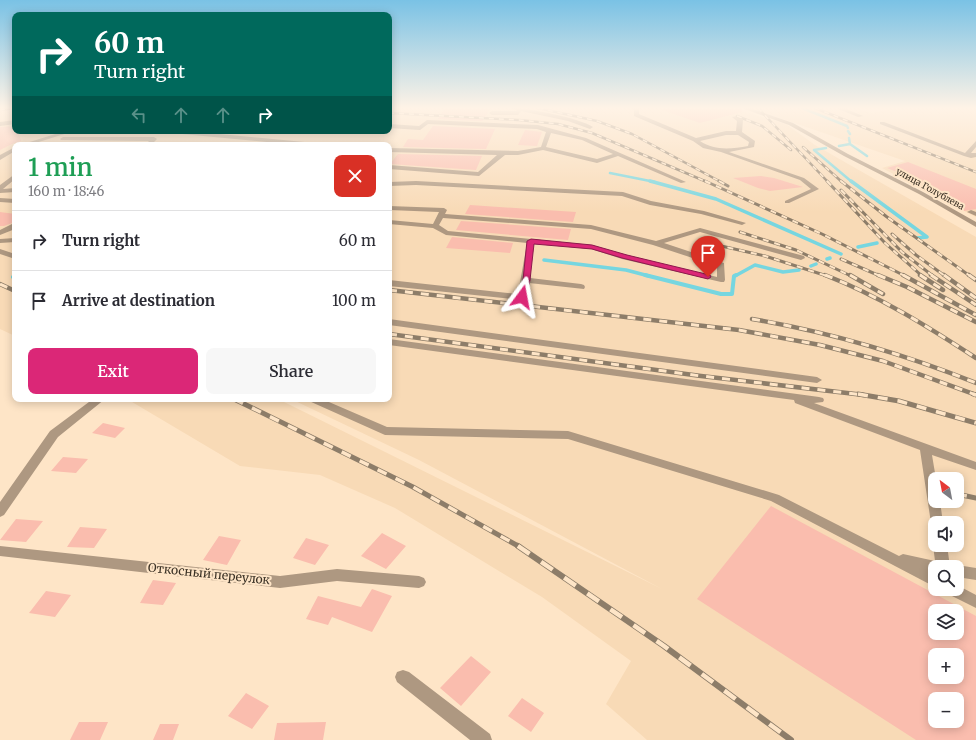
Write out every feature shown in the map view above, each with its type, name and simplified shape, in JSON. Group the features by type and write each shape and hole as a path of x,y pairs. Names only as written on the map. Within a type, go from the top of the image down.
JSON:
{"street":[{"path":"543,148 545,143"},
{"path":"592,143 683,182"},
{"path":"699,143 705,147 802,179 816,189 787,202"},
{"path":"717,150 734,150 751,147 752,143"},
{"name":"улица Голублева","path":"824,143 921,193 976,225"},
{"path":"933,143 976,158"},
{"path":"966,155 976,143"},
{"path":"392,150 518,153 543,148 597,161 618,154"},
{"path":"0,158 12,151"},
{"path":"392,167 479,174 503,153"},
{"path":"966,155 976,155"},
{"path":"0,189 12,179"},
{"path":"392,184 416,183 623,194 650,203 702,212 742,223"},
{"path":"0,189 12,190"},
{"path":"0,200 12,201"},
{"path":"392,208 444,210 435,226"},
{"path":"392,222 435,226 446,233 592,247 625,257 721,280 721,265 656,243 591,227 441,216"},
{"path":"0,233 12,227"},
{"path":"656,243 700,230 800,258"},
{"path":"0,241 12,240"},
{"path":"392,283 522,297 526,280 531,241"},
{"path":"0,251 12,256"},
{"path":"526,280 581,286"},
{"path":"392,322 817,380"},
{"path":"392,342 819,400"},
{"path":"782,395 976,466"},
{"path":"0,512 54,434 96,402"},
{"path":"320,402 386,432 568,435 775,498 928,577"},
{"path":"925,448 935,516"},
{"name":"Откосный переулок","path":"0,551 280,582 338,575 419,582"},
{"path":"891,558 928,565"},
{"path":"964,572 976,574"},
{"path":"964,596 976,602"},
{"path":"403,677 484,740"}],"shaded area":[{"path":"0,143 12,143 12,335 0,329"},
{"path":"392,143 812,143 976,237 976,740 647,740 606,704 631,661 542,597 395,508 320,475 240,466 132,402 284,402 662,589 419,460 297,402 392,402"},
{"path":"851,143 976,143 976,217 882,168 905,161"}],"building":[{"path":"0,143 12,143 12,144 0,150"},
{"path":"406,143 489,143 486,149 403,147"},
{"path":"519,143 538,143 537,146 518,145"},
{"path":"398,154 482,156 476,170 392,164 392,162"},
{"path":"908,162 976,189 976,209 964,211 928,191 937,188 887,168"},
{"path":"761,176 774,178 803,187 770,191 733,178"},
{"path":"470,205 576,212 573,222 465,214"},
{"path":"0,212 12,214 12,223 0,226"},
{"path":"461,221 571,229 568,240 456,230"},
{"path":"452,237 513,243 510,253 446,248"},
{"path":"103,423 125,428 115,438 92,433"},
{"path":"63,457 88,459 76,473 51,471"},
{"path":"771,506 928,590 928,596 939,596 954,604 928,604 928,640 964,640 964,610 976,616 976,740 916,740 697,599"},
{"path":"16,519 43,521 26,542 0,540"},
{"path":"80,527 107,529 94,548 67,547"},
{"path":"382,533 406,546 386,569 361,556"},
{"path":"219,536 241,540 227,565 203,560"},
{"path":"306,538 329,545 315,565 293,558"},
{"path":"153,580 176,583 163,605 140,603"},
{"path":"372,589 392,596 372,632 332,617 328,625 306,619 318,596 361,607"},
{"path":"46,591 71,595 55,617 29,613"},
{"path":"471,656 491,672 461,706 440,688"},
{"path":"246,693 269,706 252,729 228,716"},
{"path":"522,698 544,713 531,732 508,716"},
{"path":"79,722 108,722 100,740 70,740"},
{"path":"326,722 323,740 274,740 277,723"},
{"path":"160,724 179,724 173,740 153,740"}],"waterway":[{"path":"839,146 850,144"},
{"path":"850,144 867,156"},
{"path":"826,148 814,150 852,182"},
{"path":"610,173 650,181"},
{"path":"650,181 655,182"},
{"path":"650,181 716,199 841,254"},
{"path":"851,181 927,237 917,238"},
{"path":"858,247 877,243"},
{"path":"544,260 626,270 649,276"},
{"path":"811,266 816,264"},
{"path":"735,276 755,265 783,272 799,270"},
{"path":"645,275 649,276"},
{"path":"649,276 721,294 732,294 734,276 736,275"}],"railway":[{"path":"614,143 707,182"},
{"path":"648,143 721,182"},
{"path":"782,143 791,150"},
{"path":"791,143 828,182"},
{"path":"902,143 976,172"},
{"path":"803,147 842,182"},
{"path":"705,181 822,234 905,276"},
{"path":"719,181 728,186"},
{"path":"827,181 885,243 922,276"},
{"path":"841,181 887,217 970,276"},
{"path":"841,190 902,252 933,276"},
{"path":"740,232 796,250 851,276"},
{"path":"892,234 916,255 945,276"},
{"path":"704,242 765,256 827,276"},
{"path":"841,259 880,276"},
{"path":"825,275 884,302 939,334 976,358"},
{"path":"850,275 883,294"},
{"path":"878,275 907,287 976,322"},
{"path":"903,275 976,315"},
{"path":"920,275 943,290"},
{"path":"931,275 976,305"},
{"path":"944,275 976,298"},
{"path":"969,275 976,280"},
{"path":"0,284 12,290"},
{"path":"392,290 739,330 820,345 883,361 976,395 973,394"},
{"path":"752,319 838,337 894,353 976,383"},
{"path":"392,334 701,376 864,395"},
{"path":"858,394 864,395"},
{"path":"864,395 899,401 976,423"},
{"path":"240,402 413,487 520,547"},
{"path":"964,495 976,498"},
{"path":"518,546 664,646 791,740"}],"route":[{"path":"522,297 526,280 531,241 592,247 625,257 708,277"}]}
